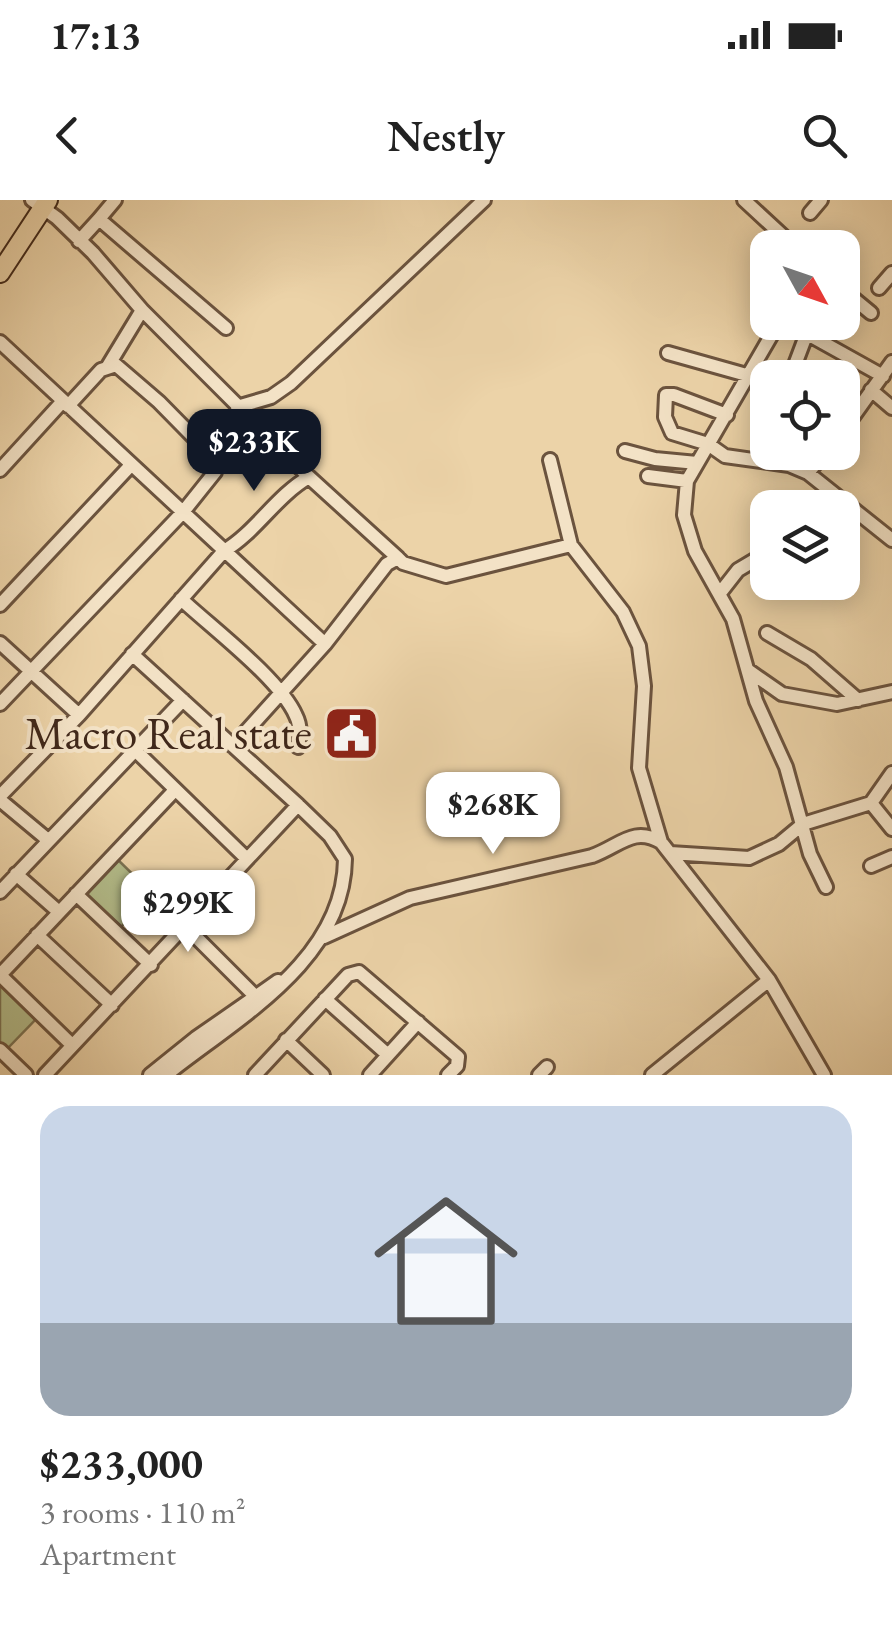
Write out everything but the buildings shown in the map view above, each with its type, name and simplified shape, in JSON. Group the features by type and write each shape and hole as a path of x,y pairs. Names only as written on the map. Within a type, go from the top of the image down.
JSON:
{"highway":[{"path":"0,273 41,203"}],"street":[{"path":"79,241 114,200"},
{"path":"238,407 271,398 291,383 484,200"},
{"path":"744,200 776,230"},
{"path":"810,213 821,200"},
{"path":"41,203 308,477 404,563 446,576 571,545"},
{"path":"99,219 226,328"},
{"path":"878,288 892,273"},
{"path":"860,304 871,313"},
{"path":"0,470 108,366 142,310"},
{"path":"819,340 883,376"},
{"path":"0,342 325,644"},
{"path":"668,353 750,374 696,463 683,502 688,534 733,618 763,721 790,778 810,854 826,886"},
{"path":"860,406 892,362"},
{"path":"0,704 183,512 215,472 218,461 125,370 108,366"},
{"path":"871,390 892,408"},
{"path":"727,415 666,395 668,430 708,444 725,456 750,461"},
{"path":"624,451 655,460 696,463"},
{"path":"550,460 571,545 635,631 644,686 639,768 665,848"},
{"path":"0,605 131,464"},
{"path":"800,470 892,540"},
{"path":"808,474 811,470"},
{"path":"648,476 687,482"},
{"path":"48,840 0,798 224,551 240,541 284,494 308,477"},
{"path":"234,746 325,644 376,576 398,558"},
{"path":"720,593 738,570 750,563"},
{"path":"181,598 282,693 297,717 301,734 298,747"},
{"path":"767,633 811,660 858,700"},
{"path":"0,643 78,715"},
{"path":"132,654 298,805 330,836 346,859 324,938"},
{"path":"748,670 782,694 838,704 892,692"},
{"path":"0,892 183,700"},
{"path":"134,750 247,859"},
{"path":"665,848 750,858 778,844 803,824 871,803 892,773"},
{"path":"72,1045 0,975 175,790"},
{"path":"871,803 892,830"},
{"path":"45,1075 298,805"},
{"path":"166,1075 266,999 324,938 410,898 592,856 636,834 647,834 665,848 769,980 824,1075"},
{"path":"871,866 892,857"},
{"path":"16,874 59,912"},
{"path":"76,894 151,964"},
{"path":"186,926 254,995"},
{"path":"37,935 112,1005"},
{"path":"254,1075 348,974 359,972 458,1057 458,1066 448,1075"},
{"path":"150,1075 254,995 284,978"},
{"path":"652,1075 769,980"},
{"path":"326,998 388,1055"},
{"path":"370,1075 418,1022"},
{"path":"286,1040 322,1075"},
{"path":"0,1050 26,1075"}],"green space":[{"path":"115,857 153,894 119,929 81,892"},
{"path":"0,980 40,1015 6,1050 0,1044"}],"place":[{"name":"Macro Real state","path":"351,733"}]}
